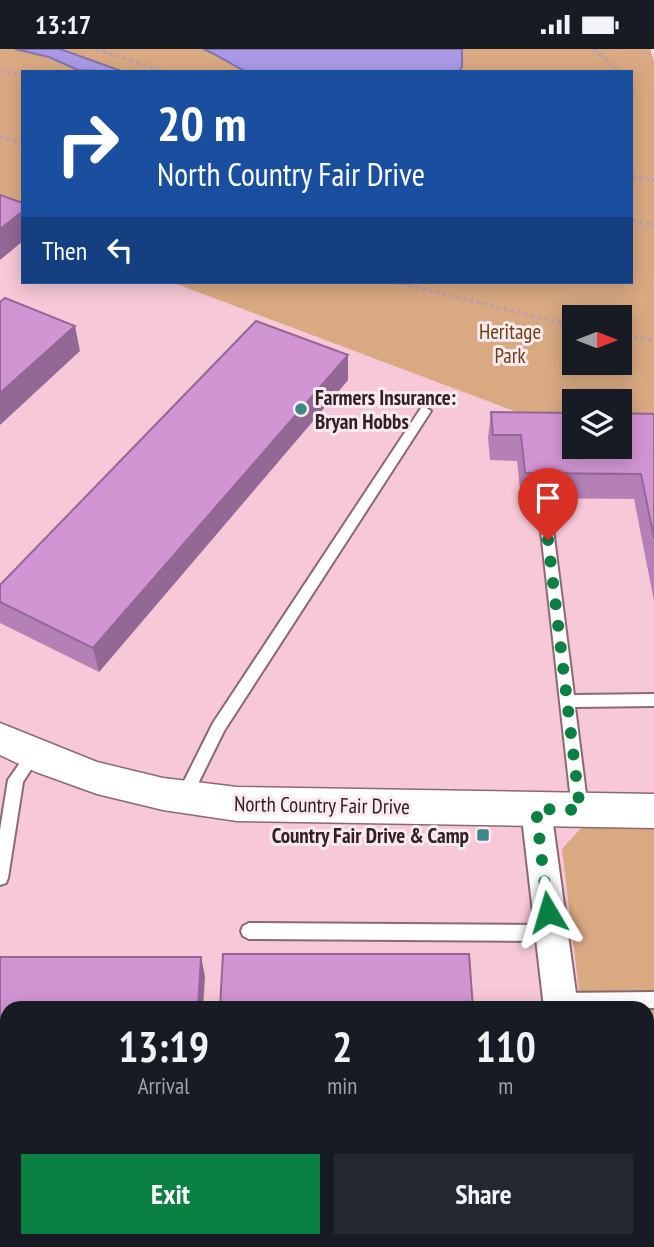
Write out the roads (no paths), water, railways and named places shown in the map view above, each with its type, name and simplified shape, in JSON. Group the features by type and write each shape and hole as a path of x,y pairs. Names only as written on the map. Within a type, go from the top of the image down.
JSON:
{"street":[{"name":"North Country Fair Drive","path":"0,738 96,778 184,797 237,804 654,811"},
{"path":"536,809 560,1001"}],"lane":[{"path":"184,797 218,727 425,411"},
{"path":"545,513 580,810"},
{"path":"568,701 654,700"},
{"path":"0,878 16,780 34,754"},
{"path":"249,931 551,933"},
{"path":"635,1001 654,1000"}],"place":[{"name":"Farmers Insurance: Bryan Hobbs","path":"301,409"},
{"name":"Country Fair Drive & Camp","path":"483,835"}],"park label":[{"name":"Heritage Park","path":"510,343"}]}
